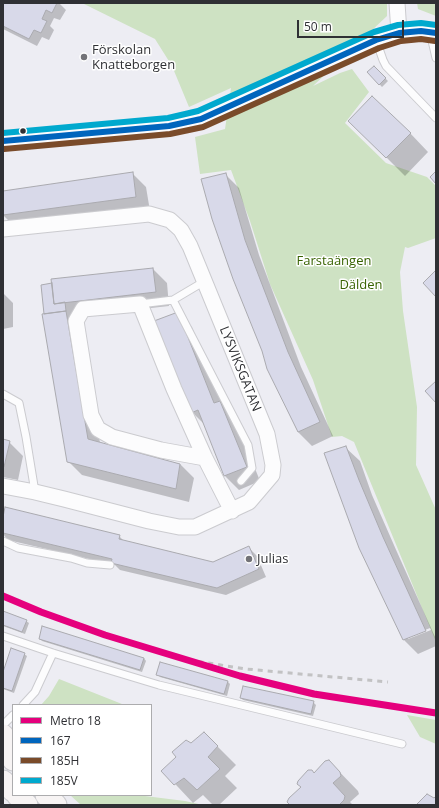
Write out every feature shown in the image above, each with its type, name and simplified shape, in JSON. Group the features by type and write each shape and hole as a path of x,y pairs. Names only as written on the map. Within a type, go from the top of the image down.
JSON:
{"street":[{"path":"397,3 399,33"},
{"path":"3,141 169,126 201,119 376,40 399,33 421,31 433,33"},
{"name":"LYSVIKSGATAN","path":"3,229 148,214 170,220 181,230 190,246 267,434 273,465 272,475 249,502 195,527 179,527 149,522 35,492 3,486"},
{"path":"206,458 161,450 112,437 98,429 91,415 76,321 83,309 140,304 174,389 232,511"},
{"path":"3,781 12,790"},
{"path":"18,796 27,805"},
{"path":"47,796 56,805"}],"lane":[{"path":"433,33 436,58"},
{"path":"376,40 386,66 436,118"},
{"path":"140,304 173,300 205,282"},
{"path":"173,300 248,445 252,468 241,481"},
{"path":"3,394 19,403 35,492"},
{"path":"3,541 18,548 71,558 87,563 110,565"},
{"path":"3,636 53,653 159,685 402,744"},
{"path":"24,704 35,692 53,653"},
{"path":"5,744 12,720"}],"green space":[{"name":"Farstaängen","path":"82,3 387,3 387,16 313,86 352,69 369,92 345,123 386,163 427,177 436,186 436,238 408,248 405,247 400,272 403,311 417,407 416,465 436,510 436,642 354,442 342,436 332,437 313,380 270,284 250,221 231,170 200,174 195,137 225,129 231,88 189,107 172,66 155,39"},
{"path":"417,3 436,3 436,16 418,9"},
{"path":"59,679 122,704 42,704 49,696"},
{"path":"407,715 436,720 436,744 420,737"},
{"path":"71,796 145,796 203,805 81,805"}],"building":[{"path":"3,3 57,3 52,13 46,10 42,19 47,21 41,33 34,30 29,39 3,26"},
{"path":"374,66 386,78 379,85 367,72"},
{"path":"372,96 411,133 386,158 348,121"},
{"path":"436,171 436,184 430,177"},
{"path":"133,172 136,197 3,215 3,191"},
{"path":"226,173 245,240 288,352 320,422 298,432 267,369 262,351 233,279 212,219 201,179"},
{"path":"153,268 156,292 54,304 51,279"},
{"path":"436,270 436,297 423,283"},
{"path":"52,283 54,304 65,302 66,311 44,314 41,285"},
{"path":"66,311 88,439 180,464 176,489 67,462 42,314"},
{"path":"178,312 214,403 220,401 247,467 224,476 198,410 191,413 154,321"},
{"path":"436,381 436,403 425,391"},
{"path":"3,439 10,441 4,467 3,467"},
{"path":"346,446 383,537 426,631 403,640 359,548 324,453"},
{"path":"5,507 120,535 119,539 213,562 249,546 259,569 217,588 111,563 112,559 3,533 3,517"},
{"path":"3,611 27,620 22,632 3,625"},
{"path":"42,626 144,658 140,670 39,639"},
{"path":"11,648 25,653 12,691 3,688 3,672"},
{"path":"160,662 228,681 224,694 156,675"},
{"path":"243,686 314,701 311,714 240,698"},
{"path":"204,732 218,746 208,757 220,769 197,790 184,778 174,785 161,771 176,757 172,752 186,740 191,743"},
{"path":"329,760 340,772 341,776 333,783 345,796 344,800 339,805 290,805 287,802 289,798 301,787 297,784 298,781 308,770 312,770 314,773 325,761"},
{"path":"427,794 434,798 436,796 436,805 416,805"}],"railway":[{"path":"150,649 189,660 246,669 388,682"}],"metro line":[{"name":"18","path":"3,596 41,612 105,635 240,676 314,694 436,713"}],"transit line":[{"name":"185V","path":"3,133 168,118 198,111 374,32 398,25 421,23 436,25"},
{"name":"167","path":"3,141 169,126 201,119 376,40 399,33 421,31 436,33"},
{"name":"185H","path":"4,149 170,134 203,127 379,48 401,41 421,39 435,41"}],"place":[{"name":"Förskolan Knatteborgen","path":"84,57"},
{"name":"Julias","path":"249,559"}],"park label":[{"name":"Dälden","path":"361,285"}]}
